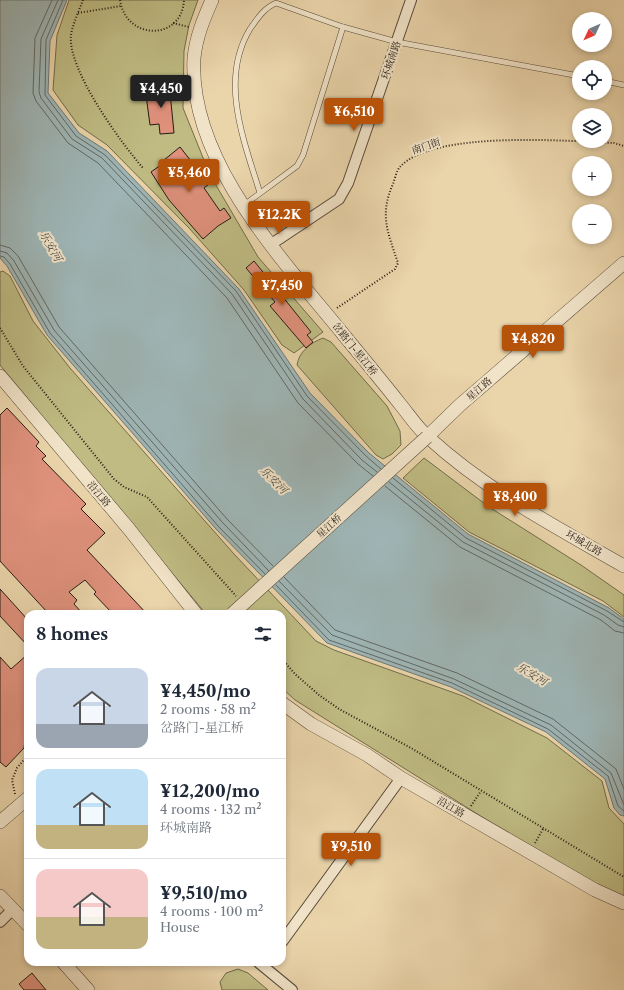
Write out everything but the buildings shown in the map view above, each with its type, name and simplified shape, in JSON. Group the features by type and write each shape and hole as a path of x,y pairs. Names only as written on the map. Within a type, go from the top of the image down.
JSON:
{"street":[{"name":"岔路门-星江桥","path":"212,0 200,30 194,57 195,87 202,122 218,159 243,206 270,245 427,437"},
{"name":"环城南路","path":"270,245 338,199 342,194 348,183 411,0"},
{"name":"星江路","path":"427,437 460,405 624,263"},
{"name":"沿江路","path":"0,376 129,529 193,610"},
{"name":"环城北路","path":"427,437 471,473 514,503 624,566"},
{"name":"星江桥","path":"236,610 427,437"},
{"name":"沿江路","path":"286,706 310,724 367,755 401,778 595,890 624,903"},
{"path":"286,936 401,778"},
{"path":"0,822 24,802"},
{"path":"0,896 24,921"},
{"path":"0,922 13,909"},
{"path":"67,966 88,990"},
{"path":"265,966 292,990"}],"lane":[{"path":"260,193 242,133 234,79 237,57 245,38 257,19 270,6 276,4 343,27 397,42 572,75"},
{"path":"243,206 297,166 303,155 343,27"},
{"path":"612,83 624,86"}],"path":[{"path":"83,0 71,35 72,47 79,72 116,134 143,168"},
{"path":"120,0 121,6 129,21 137,27 148,31 159,31 173,23 182,12 184,0"},
{"path":"78,13 121,6"},
{"path":"173,23 200,30"},
{"name":"南门街","path":"327,314 395,268 398,263 388,233 384,213 391,187 399,168 416,156 450,146 518,139 614,143 624,146"},
{"path":"0,328 23,366 114,479 124,487 147,497 237,597"},
{"path":"286,664 295,674 329,702 411,748 624,877"},
{"path":"18,807 12,780 17,768 24,760"},
{"path":"465,815 481,790"},
{"path":"530,852 543,828"}],"shaded area":[{"path":"69,0 198,0 189,25 184,51 183,108 210,175 258,257 323,332 294,353 282,345 244,290 189,228 107,145 78,125 53,90 57,35"},
{"path":"3,271 10,276 33,321 70,368 234,554 316,641 334,650 463,696 547,738 602,781 609,808 624,824 624,897 599,885 495,825 295,700 286,692 286,610 203,610 0,365 0,272"},
{"path":"323,338 331,342 387,406 400,431 401,445 392,454 383,459 376,455 297,365 300,356 306,348"},
{"path":"424,458 489,507 581,565 624,595 624,617 603,601 469,532 403,478"},
{"path":"238,969 248,973 268,990 222,990 220,982 226,973"}],"water":[{"name":"乐安河","path":"0,0 67,0 50,41 48,93 79,133 107,151 239,289 310,393 369,453 468,534 609,608 624,619 624,816 620,815 614,808 605,779 546,732 451,687 327,643 216,529 47,335 7,266 0,258"}]}
